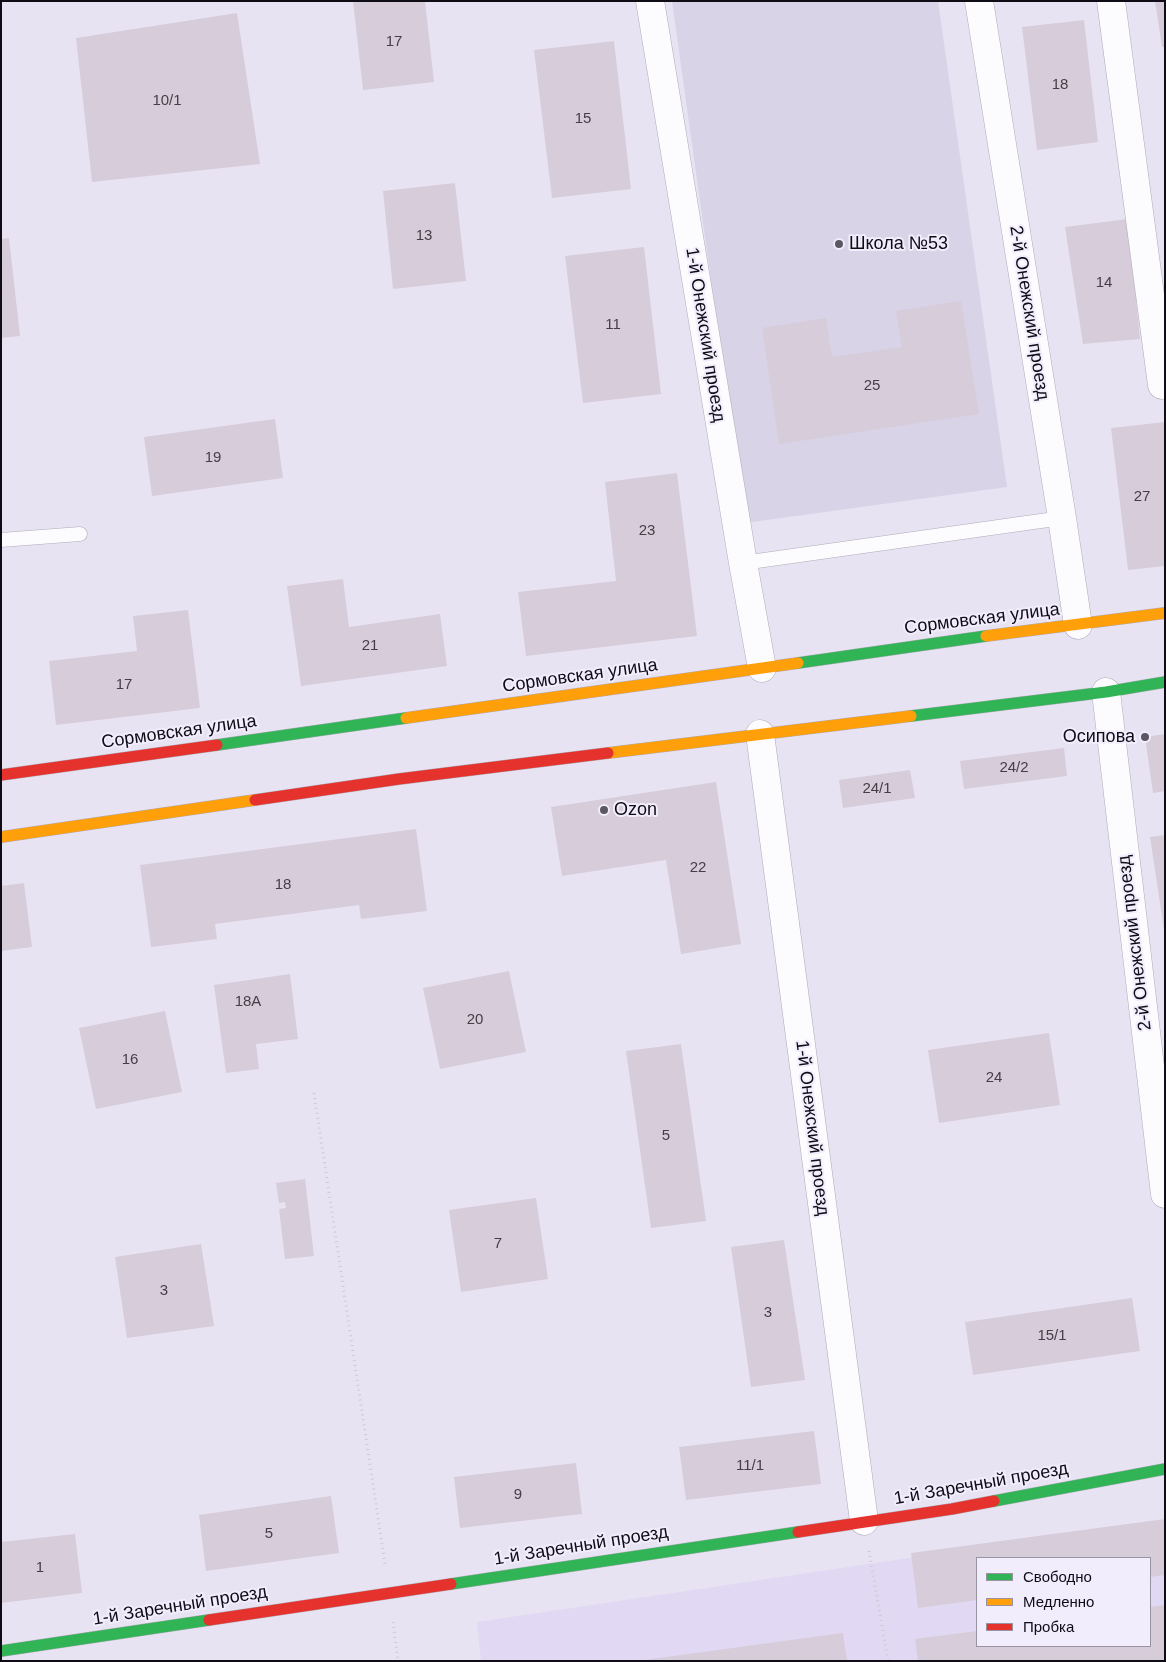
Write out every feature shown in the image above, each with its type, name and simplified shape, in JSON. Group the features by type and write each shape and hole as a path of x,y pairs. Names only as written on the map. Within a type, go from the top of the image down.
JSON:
{"main road":[{"name":"Сормовская улица","path":"1,775 914,645 1165,613"},
{"path":"1,837 399,779 1106,692 1165,682"},
{"name":"1-й Заречный проезд","path":"1,1651 952,1508 1165,1469"}],"street":[{"name":"1-й Онежский проезд","path":"650,1 762,668"},
{"name":"2-й Онежский проезд","path":"979,1 1078,625"},
{"path":"1111,1 1162,385"},
{"name":"2-й Онежский проезд","path":"1106,692 1165,1194"},
{"name":"1-й Онежский проезд","path":"760,734 864,1521"}],"lane":[{"path":"743,563 1062,518"},
{"path":"1,540 80,534"}],"path":[{"path":"314,1093 398,1661"},
{"path":"864,1521 888,1661"}],"shaded area":[{"name":"Школа №53","path":"672,1 938,1 1007,487 745,523"},
{"path":"1165,1520 1165,1661 481,1661 477,1622"}],"building":[{"path":"353,1 425,1 434,82 363,90"},
{"path":"1155,1 1165,1 1165,47 1162,47"},
{"path":"237,13 260,164 92,182 76,38"},
{"path":"1084,20 1098,142 1037,150 1022,27"},
{"path":"614,41 631,189 552,198 534,50"},
{"path":"455,183 466,281 393,289 383,191"},
{"path":"1128,219 1140,339 1083,344 1065,227"},
{"path":"9,238 20,336 1,338 1,239"},
{"path":"644,247 661,394 583,403 565,256"},
{"path":"961,301 979,414 779,444 762,328 826,318 832,357 902,347 896,311"},
{"path":"275,419 283,478 152,496 144,437"},
{"path":"1165,422 1165,566 1128,570 1111,428"},
{"path":"677,473 697,636 526,656 518,592 616,581 605,482"},
{"path":"343,579 349,627 440,614 447,666 301,686 287,586"},
{"path":"188,610 200,708 56,725 49,661 137,651 133,616"},
{"path":"1165,734 1165,791 1153,793 1145,737"},
{"path":"1064,748 1067,776 964,789 960,761"},
{"path":"910,770 915,798 843,808 839,780"},
{"path":"716,782 741,944 681,954 666,860 562,876 551,807"},
{"path":"416,829 427,911 361,919 359,905 215,924 217,939 151,947 140,865"},
{"path":"1165,835 1165,929 1164,930 1150,837"},
{"path":"24,883 32,947 1,951 1,886"},
{"path":"509,971 526,1052 440,1069 423,988"},
{"path":"290,974 298,1039 256,1044 259,1069 226,1073 214,985"},
{"path":"165,1011 182,1092 96,1109 79,1028"},
{"path":"1049,1033 1060,1105 939,1123 928,1050"},
{"path":"681,1044 706,1221 651,1228 626,1051"},
{"path":"305,1179 314,1256 285,1259 279,1209 286,1208 285,1202 279,1203 276,1183"},
{"path":"536,1198 548,1279 461,1292 449,1210"},
{"path":"784,1240 805,1380 751,1387 731,1247"},
{"path":"201,1244 214,1326 127,1338 115,1257"},
{"path":"1132,1298 1140,1351 973,1375 965,1322"},
{"path":"814,1431 821,1484 686,1500 679,1447"},
{"path":"576,1463 582,1514 460,1528 454,1477"},
{"path":"331,1496 339,1553 206,1571 199,1515"},
{"path":"1165,1519 1165,1575 1151,1577 1151,1557 976,1557 976,1600 918,1608 911,1553"},
{"path":"75,1534 82,1593 1,1603 1,1542"},
{"path":"1165,1605 1165,1661 918,1661 915,1639 976,1631 976,1647 1151,1647 1151,1607"},
{"path":"843,1633 847,1661 644,1661 644,1660"}],"traffic: fast":[{"path":"798,663 986,636"},
{"path":"911,716 1106,692 1165,682"},
{"path":"217,745 406,718"},
{"path":"994,1501 1165,1469"},
{"path":"451,1584 798,1532"},
{"path":"1,1651 209,1620"}],"traffic: slow":[{"path":"986,636 1165,613"},
{"path":"406,718 798,663"},
{"path":"608,753 911,716"},
{"path":"1,837 255,800"}],"traffic: jam":[{"path":"1,775 217,745"},
{"path":"255,800 399,779 608,753"},
{"path":"798,1532 994,1501"},
{"path":"209,1620 451,1584"}],"place":[{"name":"Школа №53","path":"839,244"},
{"name":"Осипова","path":"1145,737"},
{"name":"Ozon","path":"604,810"}]}
